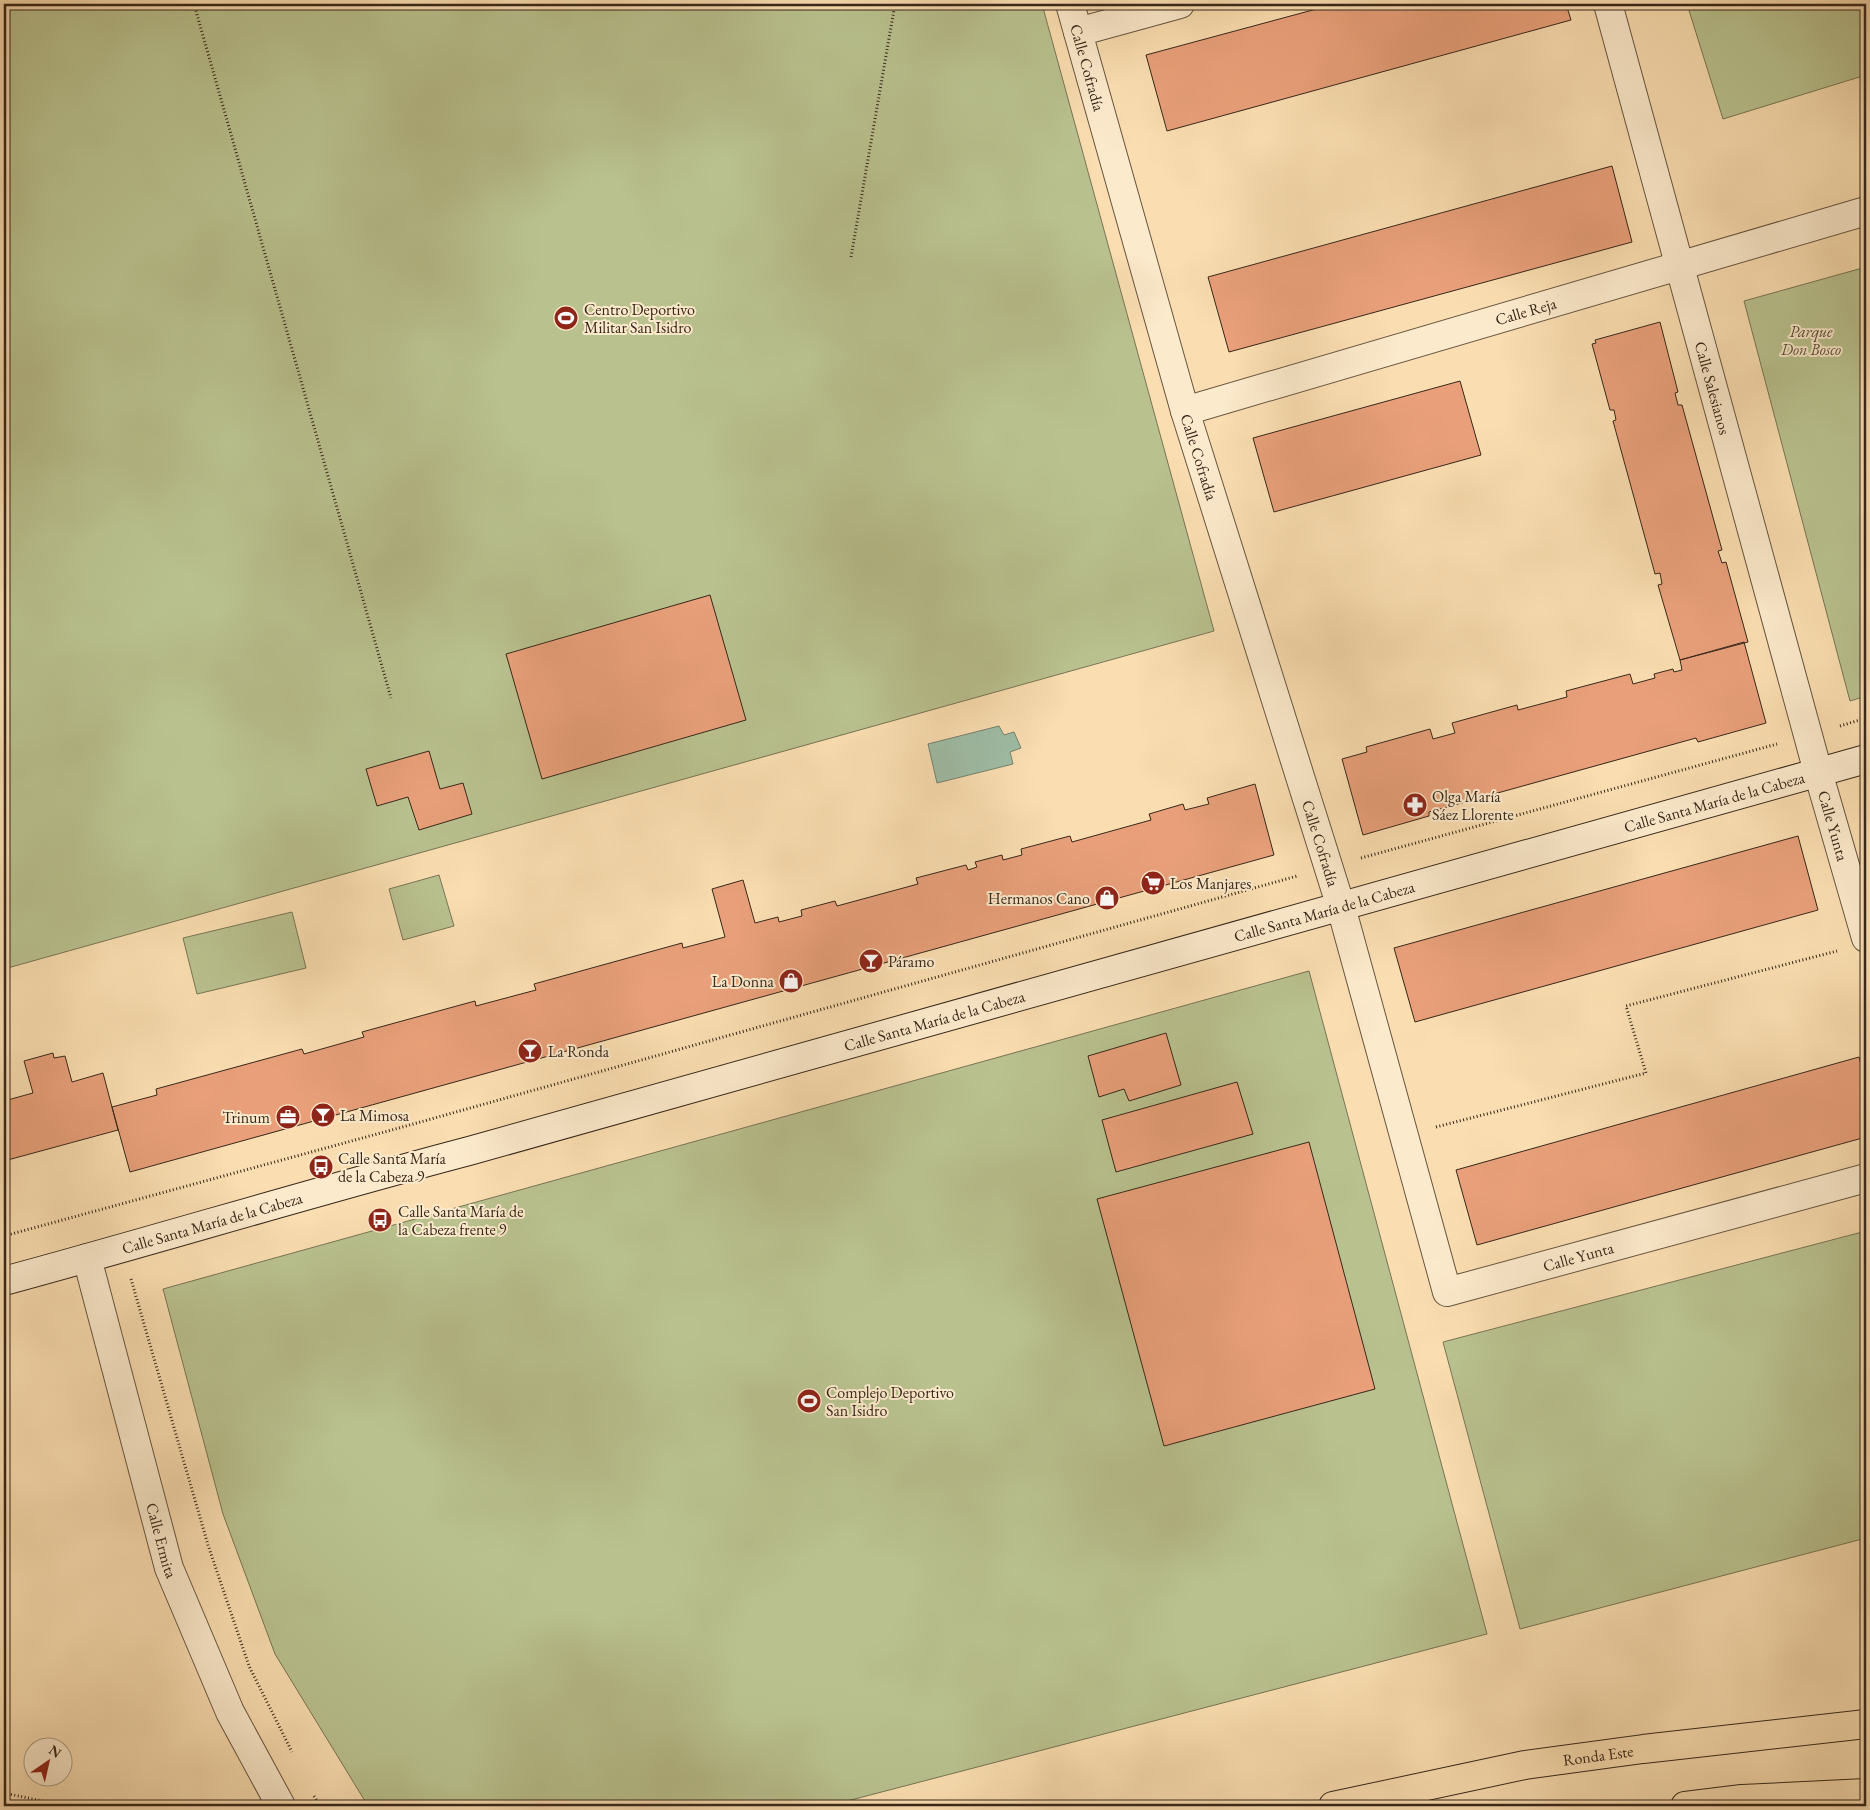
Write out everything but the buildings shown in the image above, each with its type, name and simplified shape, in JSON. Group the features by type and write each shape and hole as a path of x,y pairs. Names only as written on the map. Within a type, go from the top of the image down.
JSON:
{"highway":[{"name":"Ronda Este","path":"1333,1806 1526,1765 1643,1749 1866,1724"},
{"path":"1685,1806 1742,1799 1866,1793"}],"street":[{"name":"Calle Cofradía","path":"1070,4 1185,411 1341,907"},
{"path":"1078,32 1180,4"},
{"name":"Calle Salesianos","path":"1608,4 1818,772"},
{"name":"Calle Reja","path":"1185,411 1866,211"},
{"name":"Calle Santa María de la Cabeza","path":"4,1281 332,1187 469,1151 1866,759"},
{"name":"Calle Yunta","path":"1818,772 1857,943"},
{"name":"Calle Yunta","path":"1341,907 1447,1292 1866,1178"},
{"name":"Calle Ermita","path":"87,1258 169,1568 230,1712 282,1806"}],"path":[{"path":"194,4 391,698"},
{"path":"851,257 895,4"},
{"path":"4,1236 409,1125 1866,718"},
{"path":"1404,1135 1646,1073 1626,1006 1857,943"},
{"path":"130,1276 208,1545 249,1666 293,1754"},
{"path":"311,1789 320,1806"},
{"path":"4,1793 66,1806"}],"green space":[{"name":"Centro Deportivo Militar San Isidro","path":"4,4 1042,4 1214,631 4,969"},
{"path":"1687,4 1866,4 1866,75 1723,119"},
{"name":"Parque Don Bosco","path":"1866,267 1866,696 1850,701 1744,301"},
{"path":"439,875 454,926 403,940 389,889"},
{"path":"292,912 306,968 197,994 183,938"},
{"name":"Complejo Deportivo San Isidro","path":"1309,971 1487,1634 828,1806 368,1806 275,1654 223,1514 163,1289"},
{"path":"1866,1231 1866,1538 1520,1629 1443,1342"}],"shaded area":[{"path":"999,726 1004,735 1014,732 1021,748 1010,752 1013,764 937,783 928,744"}],"place":[{"name":"Centro Deportivo Militar San Isidro","path":"566,318"},
{"name":"Olga María Sáez Llorente","path":"1415,805"},
{"name":"Los Manjares","path":"1153,883"},
{"name":"Hermanos Cano","path":"1107,898"},
{"name":"Páramo","path":"871,961"},
{"name":"La Donna","path":"791,981"},
{"name":"La Ronda","path":"530,1051"},
{"name":"La Mimosa","path":"323,1115"},
{"name":"Trinum","path":"288,1117"},
{"name":"Calle Santa María de la Cabeza 9","path":"321,1167"},
{"name":"Calle Santa María de la Cabeza frente 9","path":"380,1220"},
{"name":"Complejo Deportivo San Isidro","path":"809,1401"}]}
